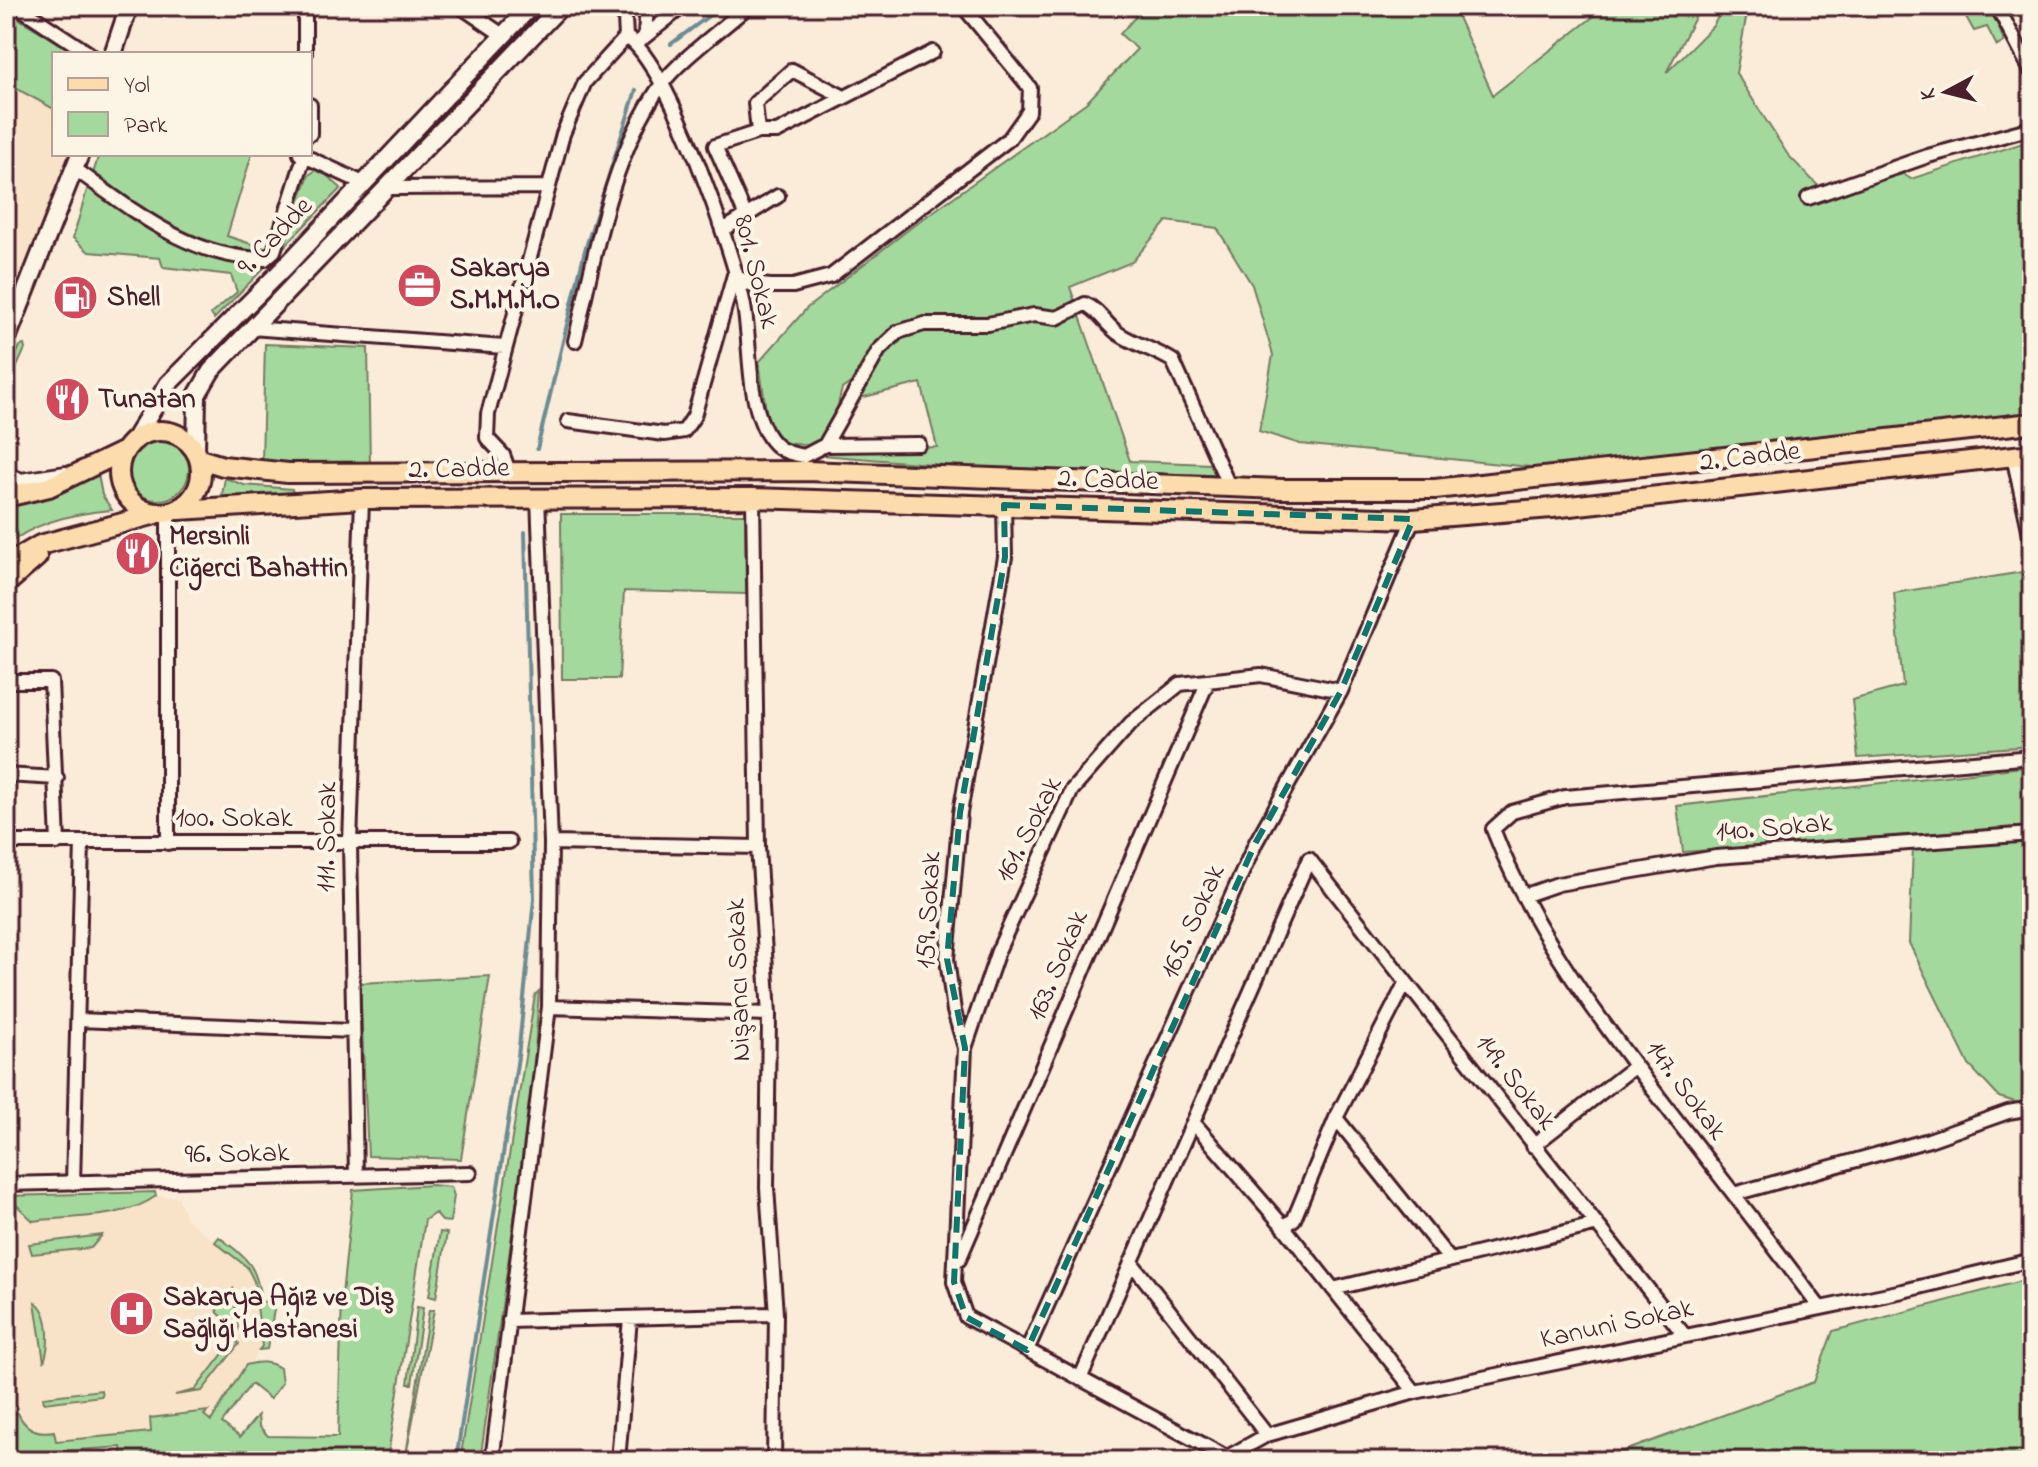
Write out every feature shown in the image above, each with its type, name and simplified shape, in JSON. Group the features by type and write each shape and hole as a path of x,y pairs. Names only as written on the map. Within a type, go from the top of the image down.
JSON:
{"main road":[{"path":"114,52 129,6"},
{"name":"9. Cadde","path":"129,445 150,407 168,384 531,6"},
{"name":"9. Cadde","path":"198,455 197,395 211,371 391,188 561,6"},
{"path":"6,341 77,161"},
{"name":"2. Cadde","path":"198,455 223,466 288,473 805,464 1229,486 1435,489 2032,423"},
{"path":"6,497 49,487 146,433 174,433 198,455 202,471 196,494 167,512 143,510 123,491 119,478 129,445"},
{"name":"2. Cadde","path":"6,565 54,541 167,512 362,499 753,498 1413,519 1552,508 2032,454"},
{"path":"6,476 21,482 75,474"},
{"path":"6,584 54,541"}],"street":[{"path":"17,6 87,52"},
{"path":"305,6 305,52"},
{"path":"460,6 504,36"},
{"name":"801. Sokak","path":"615,6 662,83 723,230 743,304 754,390 763,428 776,447 805,464"},
{"path":"636,38 647,6"},
{"path":"662,22 669,6"},
{"path":"509,471 503,455 487,438 488,414 504,347 528,270 546,187 585,82 636,38 683,6"},
{"path":"575,341 618,174 662,83 748,6"},
{"path":"568,421 664,434 684,431 694,416 734,275 750,284 771,286 793,286 831,276 1009,139 1029,111 1030,88 963,6"},
{"path":"1997,6 2032,73"},
{"path":"745,214 715,146 758,132 777,132 933,52"},
{"path":"758,132 755,103 792,70 842,96"},
{"path":"1808,198 1928,156 2032,128"},
{"path":"77,161 156,226 186,242 240,259 265,259 274,251 303,156"},
{"path":"305,156 363,183"},
{"path":"391,188 546,187"},
{"path":"723,230 778,196"},
{"path":"805,464 825,445 879,350 898,332 924,324 988,324 1034,315 1057,318 1085,304 1093,307 1103,323 1122,337 1173,361 1229,486"},
{"path":"251,328 504,347"},
{"path":"825,445 919,444"},
{"path":"2013,456 2032,543"},
{"path":"492,1461 549,1007 551,843 538,497"},
{"name":"Nişancı Sokak","path":"753,498 758,847 769,1014 767,1188 776,1314 774,1461"},
{"name":"111. Sokak","path":"356,1176 350,843 362,499"},
{"name":"159. Sokak","path":"1004,505 1005,557 960,813 947,959 954,1011 965,1048 954,1282 966,1317 1027,1350"},
{"path":"167,512 168,843"},
{"name":"165. Sokak","path":"1027,1350 1256,842 1341,691 1413,519"},
{"name":"161. Sokak","path":"965,1048 998,951 1072,790 1131,723 1180,684 1261,675 1341,691"},
{"path":"6,681 51,681 58,843"},
{"name":"163. Sokak","path":"955,1270 1208,681"},
{"name":"147. Sokak","path":"1820,1308 1635,1066 1555,952 1523,896 1493,829 1512,812 1565,797 2032,757"},
{"path":"6,775 57,778"},
{"name":"140. Sokak","path":"1523,896 1558,884 1716,857 2032,834"},
{"name":"100. Sokak","path":"6,842 509,842"},
{"path":"73,1183 82,843"},
{"path":"551,843 758,847"},
{"name":"149. Sokak","path":"1193,1122 1309,859 1594,1225 1685,1336"},
{"path":"1284,1227 1294,1219 1336,1118 1406,982"},
{"path":"549,1007 769,1014"},
{"path":"78,1020 353,1031"},
{"path":"1533,1146 1635,1066"},
{"path":"1734,1194 1929,1140 2008,1112 2032,1108"},
{"path":"1336,1118 1450,1260"},
{"path":"1080,1379 1193,1122 1284,1227 1415,1392"},
{"name":"96. Sokak","path":"6,1184 470,1173"},
{"path":"1333,1289 1594,1225"},
{"name":"Kanuni Sokak","path":"1224,1459 1267,1435 1415,1392 1820,1308 2032,1260"},
{"path":"1131,1262 1267,1435"},
{"path":"509,1321 776,1314"},
{"path":"618,1461 630,1318"},
{"path":"1027,1350 1224,1459"},
{"path":"91,1461 112,1461"}],"highlighted area":[{"path":"1004,505 1413,519 1341,691 1256,842 1027,1350 966,1317 954,1282 965,1048 947,959 960,813 1005,557"}],"shaded area":[{"path":"6,83 52,108 52,156 67,156 26,274 6,317"},
{"name":"Sakarya Ağız ve Diş Sağlığı Hastanesi","path":"6,1196 34,1221 131,1209 156,1196 178,1197 186,1219 247,1267 254,1281 262,1346 211,1421 204,1415 207,1412 150,1419 151,1432 55,1441 46,1433 25,1424 18,1413 6,1415"}],"green space":[{"path":"1145,6 1453,6 1493,95 1607,6 1701,6 1666,73 1713,26 1724,6 1759,6 1747,13 1736,73 1788,155 1827,195 1903,174 1911,179 2032,140 2032,416 1551,469 1300,444 1259,431 1273,355 1252,285 1217,228 1167,221 1132,262 1070,287 1130,461 1212,464 1216,475 992,469 821,455 830,450 937,447 921,383 860,398 834,434 867,374 906,324 858,378 842,389 835,419 816,446 784,443 768,424 759,362 807,308 913,226 1087,102 1137,49 1120,34"},
{"path":"1960,6 1991,6 2004,42 1997,46 1987,27 1974,31"},
{"path":"6,11 74,52 52,52 52,108 6,83"},
{"path":"98,156 251,156 227,236 270,250 262,255 236,251 191,237 152,217 93,174"},
{"path":"318,168 341,188 280,251 309,175"},
{"path":"89,183 177,243 195,250 263,262 265,267 214,319 211,314 237,292 231,275 163,267 160,258 89,252 73,238"},
{"path":"265,344 368,348 370,467 262,461"},
{"path":"24,345 6,391 6,377 20,346"},
{"path":"152,438 164,438 180,447 187,457 187,481 180,491 164,500 152,500 132,486 127,475 127,463 141,443"},
{"path":"98,474 102,495 112,510 56,520 29,531 6,546 6,506 50,497"},
{"path":"225,478 244,485 292,489 293,493 221,500"},
{"path":"561,514 745,514 746,594 624,591 619,679 562,679"},
{"path":"2023,572 2032,619 2032,746 1858,758 1852,700 1903,686 1894,593"},
{"path":"2032,766 2032,826 1683,852 1677,806"},
{"path":"2032,840 2032,1107 1999,1097 1969,1065 1909,943 1913,847"},
{"path":"490,976 461,1159 368,1156 360,983"},
{"path":"539,991 532,1095 480,1461 460,1461 535,995"},
{"path":"432,1185 451,1187 454,1196 450,1222 442,1221 435,1213 425,1220 387,1461 123,1461 121,1447 8,1455 6,1415 18,1413 24,1423 33,1429 54,1431 56,1441 151,1432 150,1418 208,1411 204,1415 211,1421 246,1365 260,1363 280,1368 282,1383 270,1399 251,1384 222,1423 240,1437 258,1415 259,1426 268,1436 338,1437 342,1295 353,1190"},
{"path":"155,1192 156,1196 143,1204 113,1213 33,1221 7,1196"},
{"path":"440,1232 447,1233 436,1298 429,1296"},
{"path":"102,1235 91,1248 32,1254 29,1244"},
{"path":"219,1237 237,1251 254,1271 261,1302 269,1301 271,1293 274,1310 267,1349 259,1350 262,1346 254,1281 247,1267 215,1242"},
{"path":"2032,1278 2032,1461 1597,1461 1814,1382 1833,1331"},
{"path":"233,1289 238,1329 218,1313 217,1308"},
{"path":"35,1302 44,1313 48,1329 44,1362"},
{"path":"417,1307 423,1308 412,1384 408,1384"},
{"path":"429,1310 434,1310 405,1461"},
{"path":"235,1338 239,1344 202,1391 175,1395 195,1390"},
{"path":"101,1390 102,1396 44,1403 43,1397"}],"waterway":[{"path":"671,44 722,6"},
{"path":"537,449 585,250 636,90"},
{"path":"456,1461 518,1057 534,899 525,532"}],"place":[{"name":"Sakarya S.M.M.M.O","path":"419,285"},
{"name":"Shell","path":"76,298"},
{"name":"Tunatan","path":"67,400"},
{"name":"Mersinli Ciğerci Bahattin","path":"138,553"},
{"name":"Sakarya Ağız ve Diş Sağlığı Hastanesi","path":"132,1314"}]}
